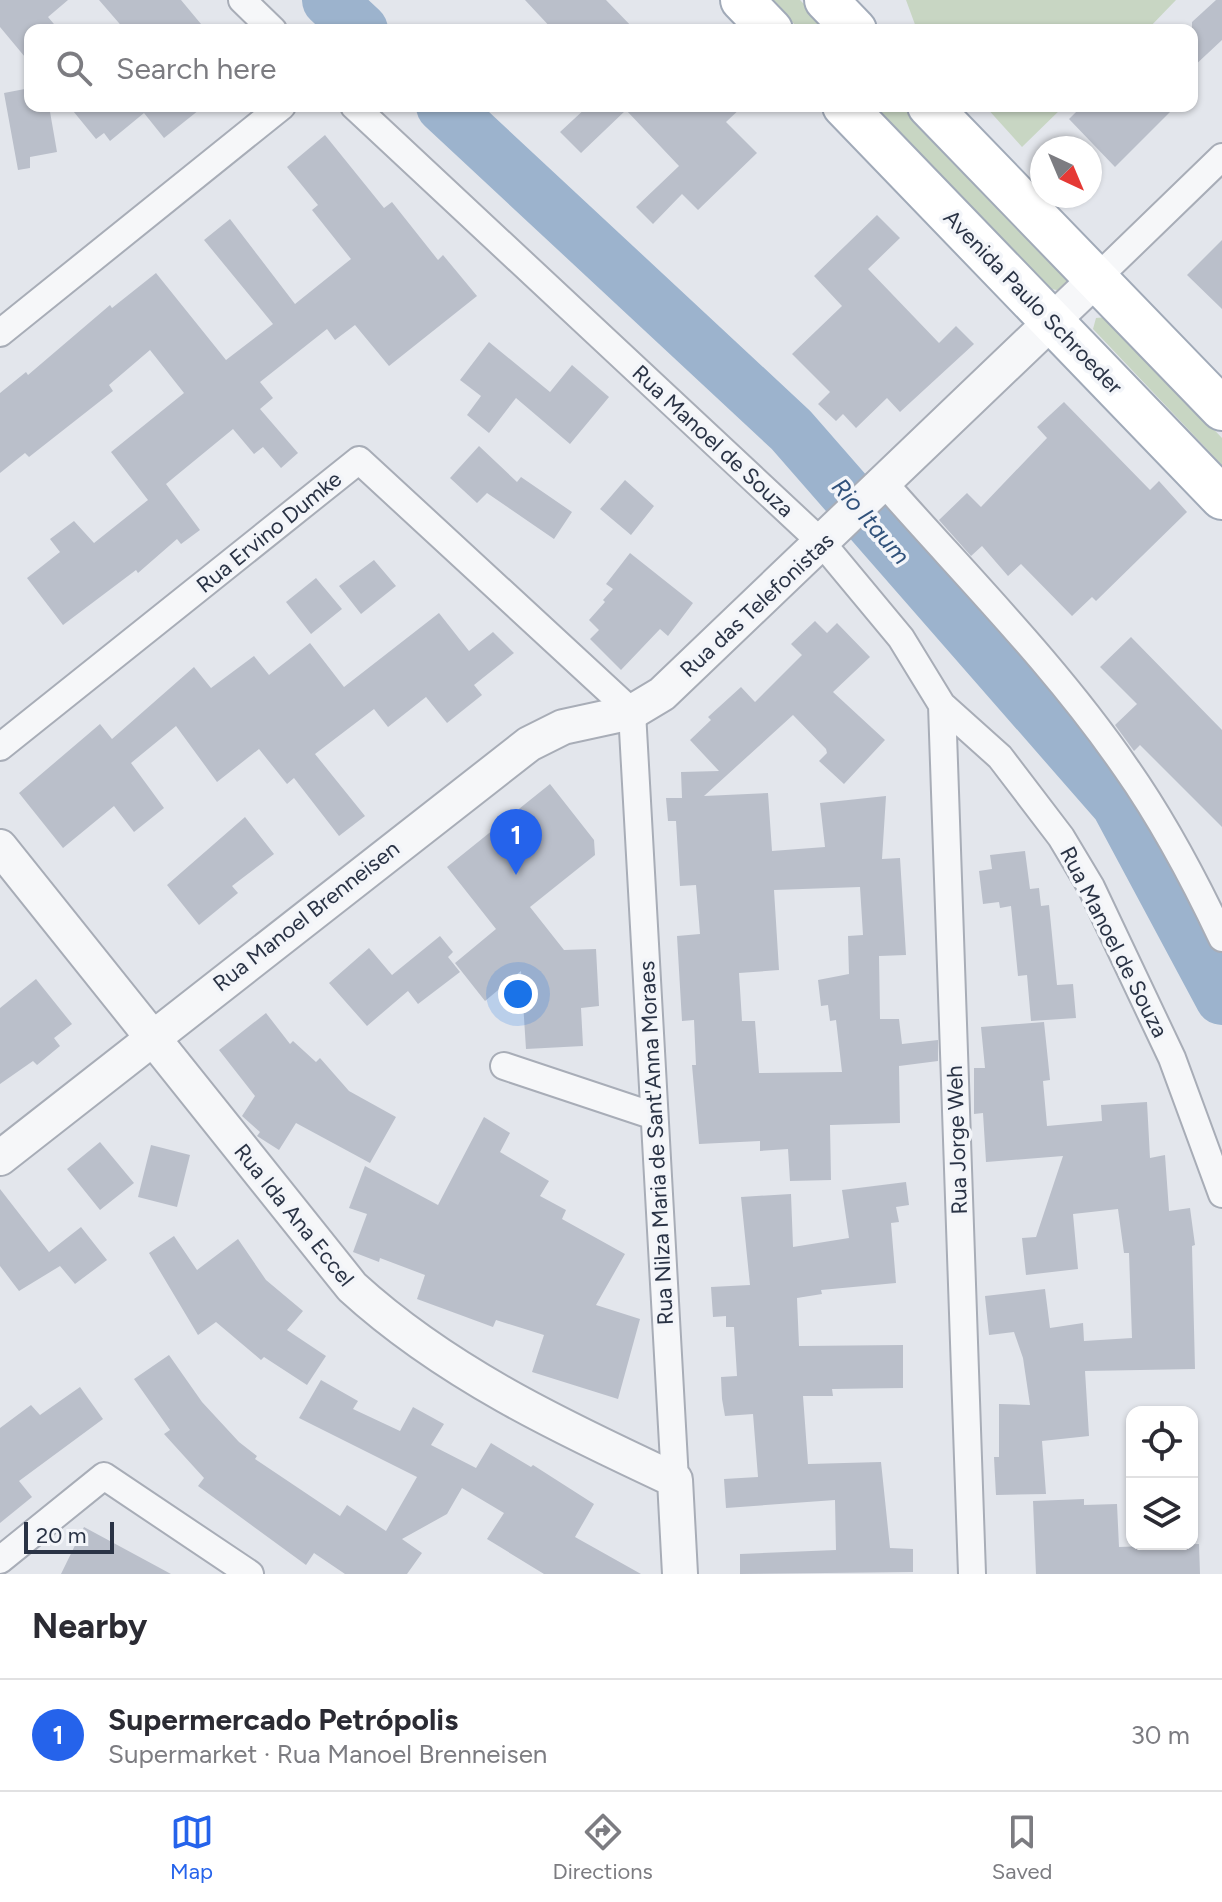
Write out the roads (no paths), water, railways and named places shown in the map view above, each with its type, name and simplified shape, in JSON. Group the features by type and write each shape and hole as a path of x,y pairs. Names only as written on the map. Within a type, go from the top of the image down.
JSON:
{"main road":[{"path":"742,0 765,24"},
{"path":"826,0 849,24"},
{"name":"Avenida Paulo Schroeder","path":"850,112 1222,498"},
{"path":"935,112 1222,409"}],"street":[{"path":"242,0 267,24"},
{"path":"0,333 275,112"},
{"name":"Rua Manoel de Souza","path":"360,112 822,543 901,638 942,705 1000,757 1061,837 1091,887 1172,1058 1222,1194"},
{"name":"Rua das Telefonistas","path":"632,712 696,665 1222,157"},
{"name":"Rua Ervino Dumke","path":"0,747 359,460 632,712"},
{"path":"878,490 1048,668 1125,765 1188,867 1222,938"},
{"name":"Rua Jorge Weh","path":"942,705 972,1574"},
{"name":"Rua Manoel Brenneisen","path":"0,1158 529,744 563,727 632,712"},
{"name":"Rua Nilza Maria de Sant'Anna Moraes","path":"632,712 680,1574"},
{"name":"Rua Ida Ana Eccel","path":"0,847 352,1287 392,1324 465,1372 568,1430 675,1480"},
{"path":"504,1066 654,1116"},
{"path":"0,1560 104,1476 250,1574"}],"waterway":[{"name":"Rio Itaum","path":"329,0 355,24"},
{"name":"Rio Itaum","path":"449,112 791,430 1118,804 1222,998"}],"place":[{"name":"Supermercado Petrópolis","path":"516,875"}]}
